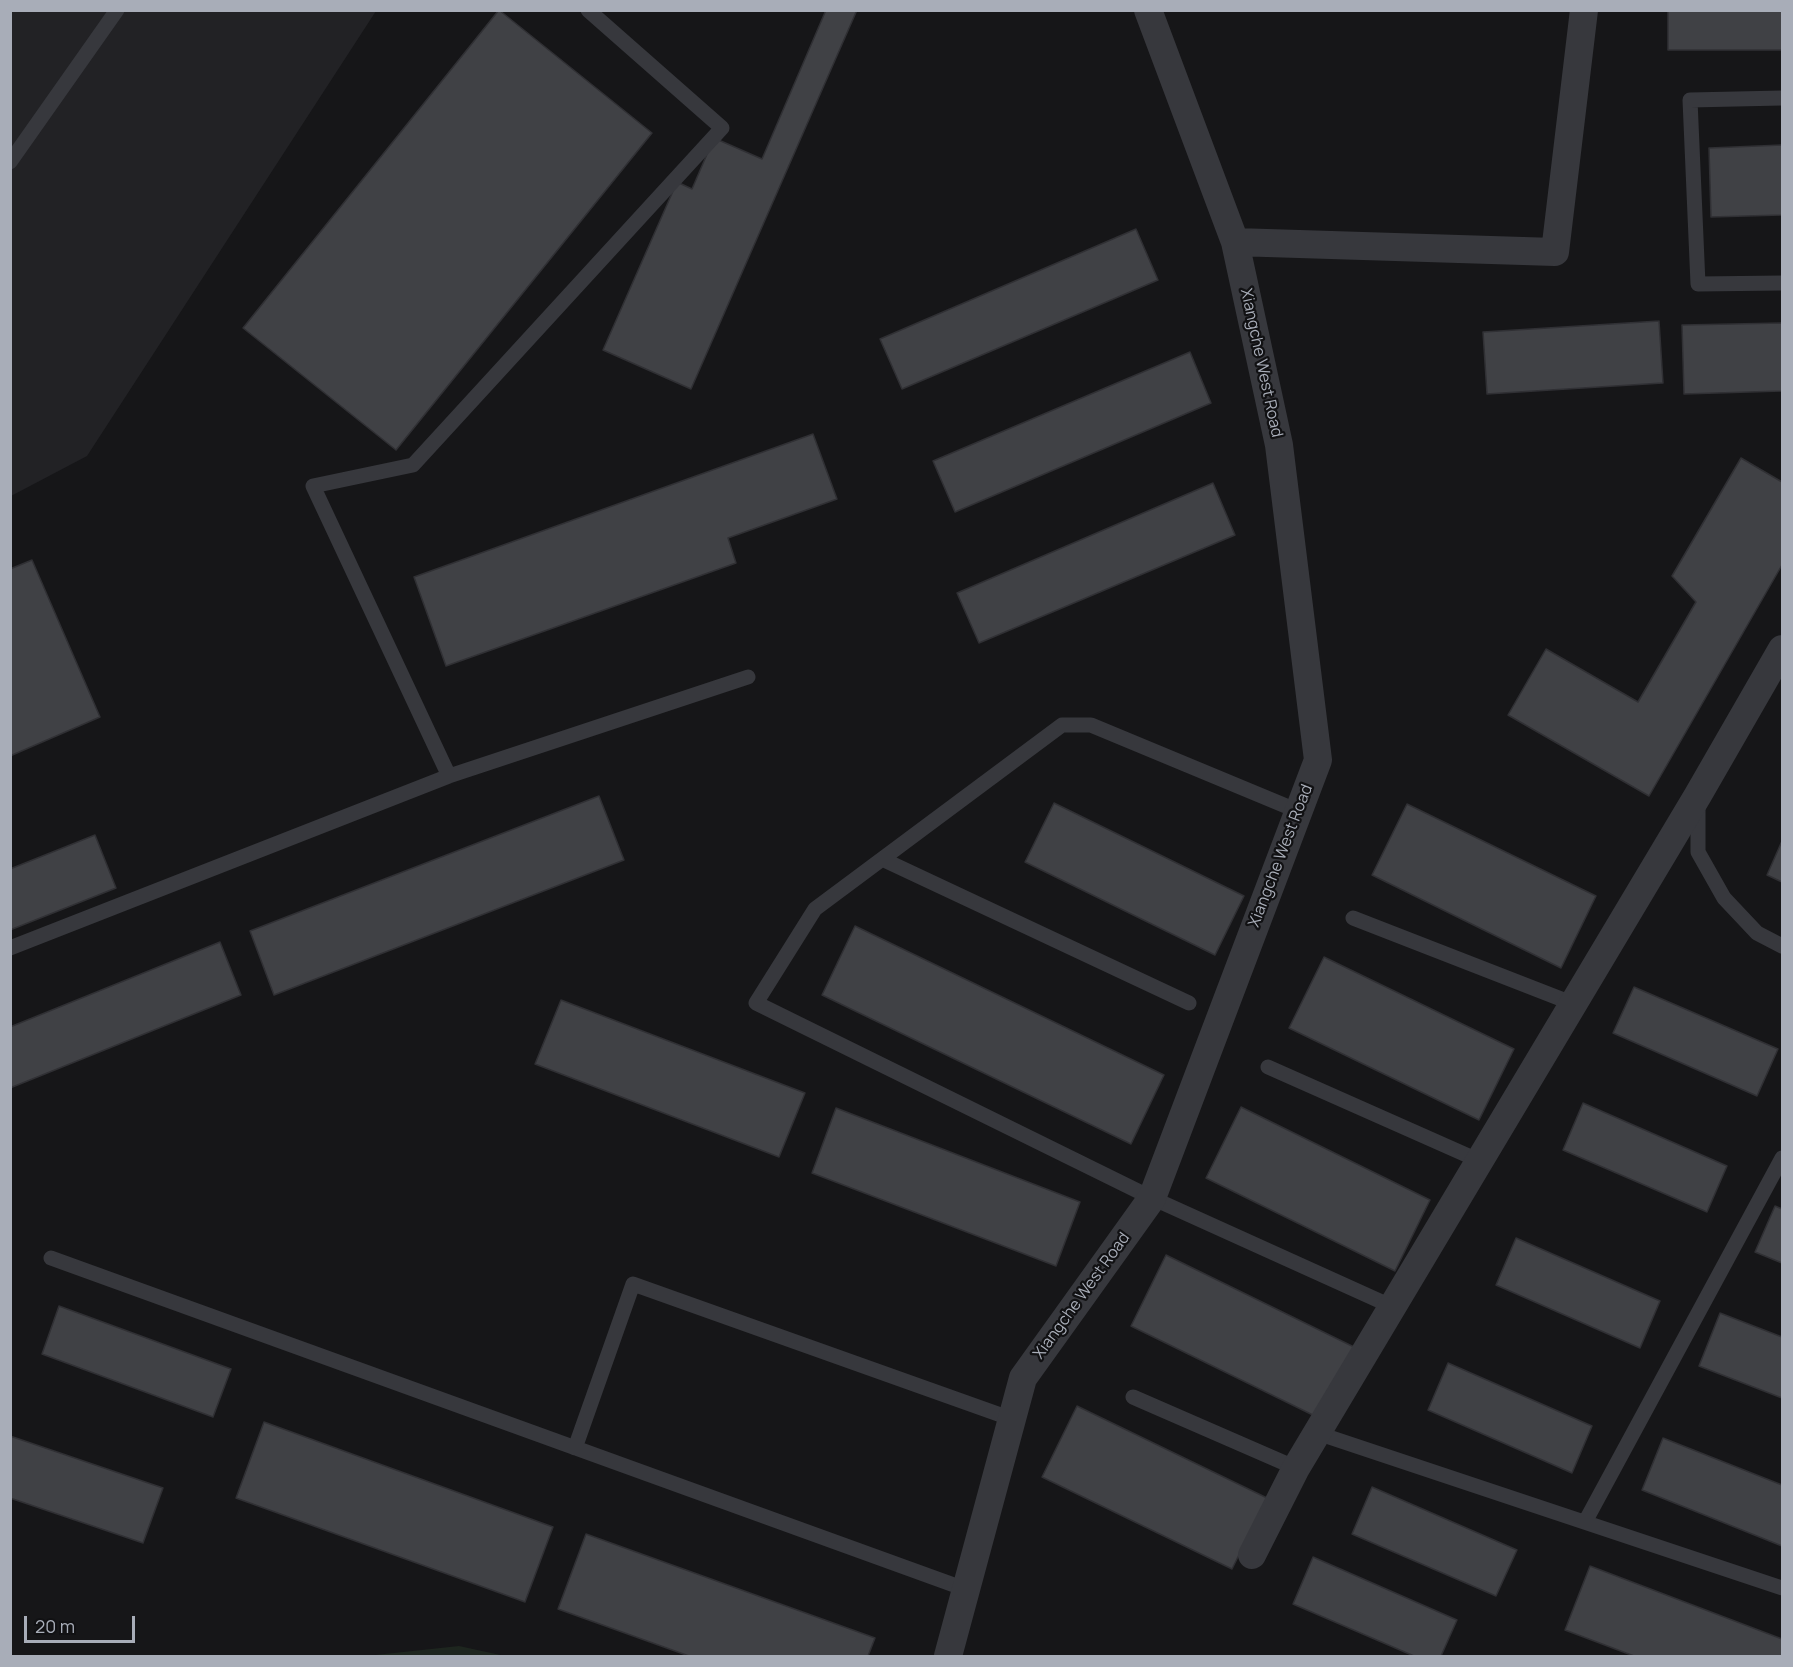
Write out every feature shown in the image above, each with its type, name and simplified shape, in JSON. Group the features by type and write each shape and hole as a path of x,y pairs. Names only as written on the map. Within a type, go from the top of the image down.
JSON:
{"street":[{"name":"Xiangche West Road","path":"948,1656 1023,1378 1152,1198 1318,760 1279,445 1235,242 1148,10"},
{"path":"1235,242 1555,252 1584,10"},
{"path":"1252,1555 1296,1468 1574,1004 1782,650"}],"lane":[{"path":"10,162 117,10"},
{"path":"449,776 313,486 413,465 722,128 588,10"},
{"path":"1782,98 1690,100 1698,284 1782,284"},
{"path":"10,948 449,776 748,677"},
{"path":"1298,811 1091,725 1062,725 815,909 756,1003 1152,1198 1393,1306"},
{"path":"1698,795 1698,852 1725,898 1758,933 1782,946"},
{"path":"882,859 1189,1003"},
{"path":"1353,918 1574,1004"},
{"path":"1268,1067 1480,1161"},
{"path":"1585,1522 1782,1158"},
{"path":"51,1258 965,1589"},
{"path":"575,1448 633,1284 1012,1419"},
{"path":"1133,1397 1296,1468"},
{"path":"1317,1433 1782,1588"}],"shaded area":[{"path":"11,11 376,11 87,456 11,496"},
{"path":"459,1646 505,1656 366,1656"}],"building":[{"path":"499,10 652,133 396,450 243,328"},
{"path":"826,10 857,10 691,389 603,350 677,182 692,189 714,138 762,159"},
{"path":"1668,10 1782,11 1782,50 1668,50"},
{"path":"1782,145 1782,215 1711,217 1709,148"},
{"path":"1136,229 1158,280 902,389 880,339"},
{"path":"1659,321 1663,383 1487,394 1483,332"},
{"path":"1782,323 1782,391 1684,394 1682,325"},
{"path":"1190,352 1211,403 955,512 933,461"},
{"path":"813,434 837,499 728,538 736,563 446,666 414,577"},
{"path":"1741,458 1782,482 1782,565 1649,796 1508,715 1546,649 1638,702 1696,602 1672,576"},
{"path":"1213,483 1235,535 979,643 957,593"},
{"path":"32,560 100,717 10,756 10,569"},
{"path":"599,796 624,860 274,995 250,931"},
{"path":"1054,803 1244,896 1215,955 1025,862"},
{"path":"1407,804 1596,896 1561,968 1372,875"},
{"path":"95,835 116,888 10,930 10,869"},
{"path":"1782,841 1782,882 1767,875"},
{"path":"855,926 1164,1075 1131,1144 822,995"},
{"path":"220,942 241,995 10,1088 10,1027"},
{"path":"1324,957 1514,1049 1479,1120 1289,1028"},
{"path":"1634,987 1778,1049 1757,1096 1613,1033"},
{"path":"561,1000 805,1093 779,1157 535,1064"},
{"path":"1583,1103 1727,1166 1707,1212 1563,1150"},
{"path":"1241,1107 1430,1200 1395,1271 1206,1178"},
{"path":"836,1108 1080,1202 1056,1266 812,1173"},
{"path":"1775,1206 1782,1209 1782,1263 1755,1252"},
{"path":"1516,1238 1660,1301 1640,1348 1496,1285"},
{"path":"1166,1255 1356,1348 1321,1419 1131,1326"},
{"path":"59,1306 231,1369 213,1417 42,1354"},
{"path":"1720,1313 1782,1337 1782,1398 1699,1366"},
{"path":"1448,1363 1592,1426 1572,1473 1428,1410"},
{"path":"1077,1406 1267,1498 1232,1569 1042,1477"},
{"path":"264,1422 553,1527 525,1602 236,1498"},
{"path":"10,1436 163,1488 143,1543 10,1498"},
{"path":"1663,1438 1782,1485 1782,1546 1642,1490"},
{"path":"1372,1487 1517,1550 1496,1596 1352,1534"},
{"path":"586,1534 875,1638 868,1656 689,1656 558,1609"},
{"path":"1313,1557 1457,1620 1441,1656 1414,1656 1293,1604"},
{"path":"1590,1566 1782,1639 1782,1656 1634,1656 1565,1630"}]}
